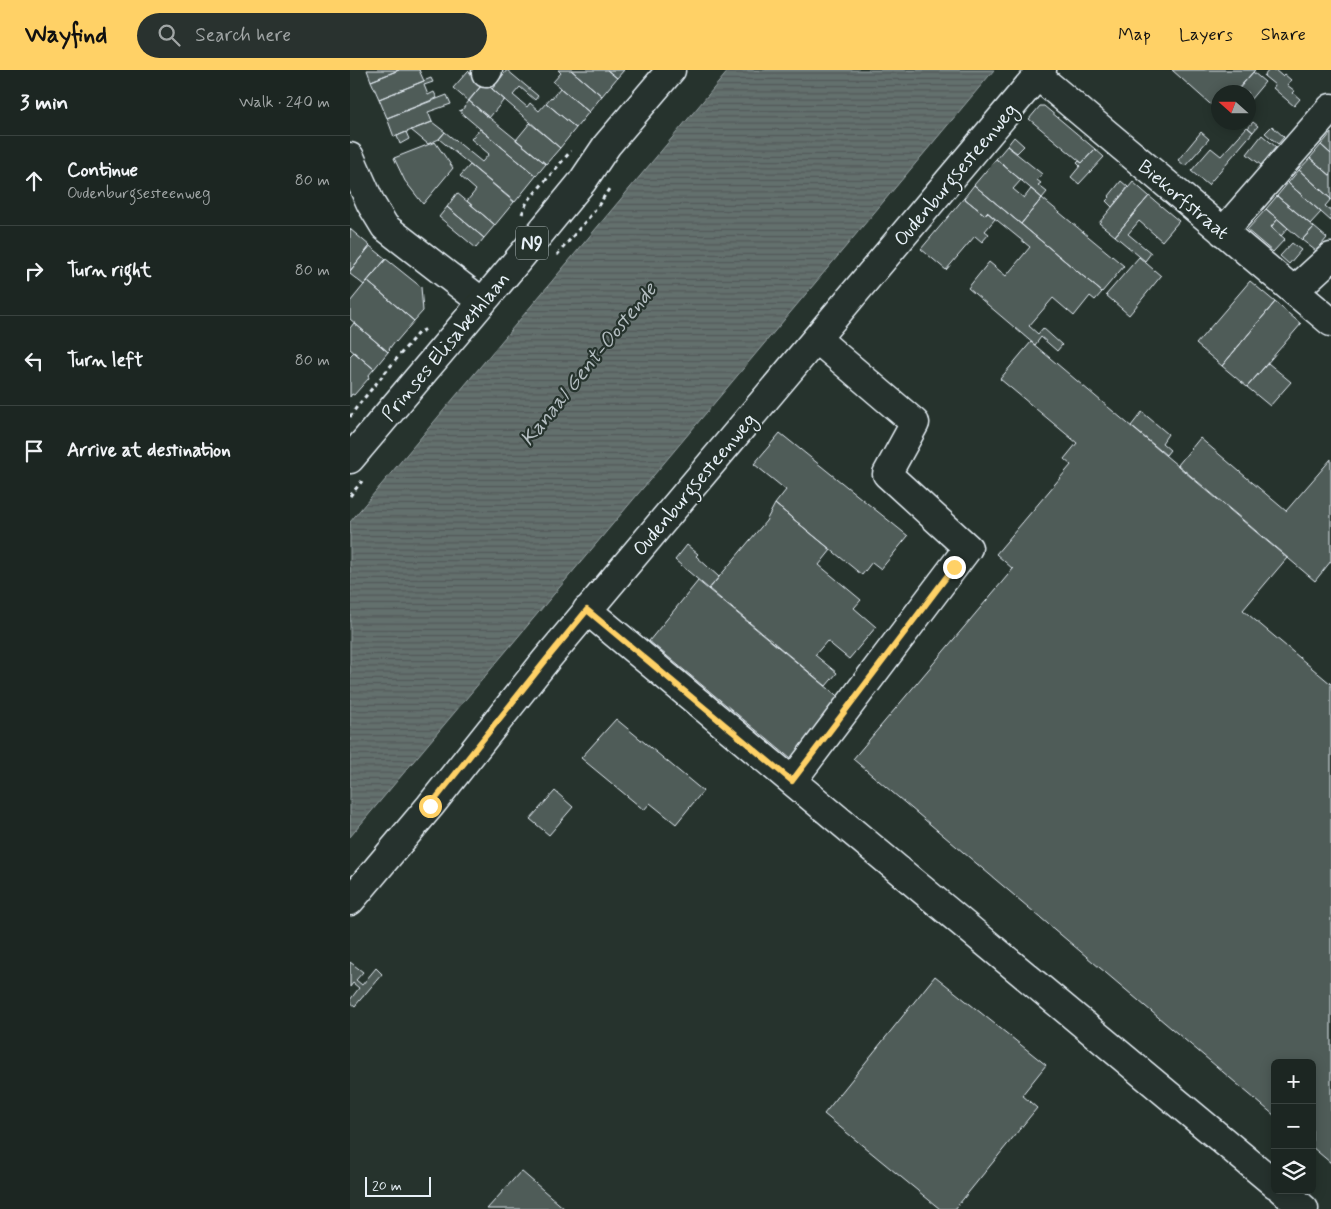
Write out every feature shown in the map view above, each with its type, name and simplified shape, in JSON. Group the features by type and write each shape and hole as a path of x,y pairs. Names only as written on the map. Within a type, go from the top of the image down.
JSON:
{"street":[{"name":"Prinses Elisabethlaan","path":"354,447 482,302 582,182 607,145 671,70"},
{"name":"Biekorfstraat","path":"1040,73 1223,232 1331,322"},
{"name":"Oudenburgsesteenweg","path":"350,901 430,806 587,610 1040,73"},
{"path":"1223,232 1331,108"},
{"path":"350,157 361,203 385,227 482,302"},
{"path":"1294,292 1331,257"},
{"path":"792,781 968,548 887,474 915,423 816,339"},
{"path":"587,610 1271,1181"},
{"path":"1287,1194 1304,1209"}],"water":[{"name":"Kanaal Gent-Oostende","path":"729,70 994,70 350,837 350,522"}],"building":[{"path":"367,70 399,70 371,81"},
{"path":"399,70 419,70 424,81 379,99 371,81"},
{"path":"507,70 538,96 535,100 520,87 513,95 527,107 530,103 539,111 546,103 576,128 560,148 492,89"},
{"path":"558,70 571,70 602,96 589,112 553,82 561,73"},
{"path":"571,70 607,70 617,78 602,96"},
{"path":"607,70 624,70 617,78"},
{"path":"1172,70 1255,70 1241,85 1211,85 1211,105"},
{"path":"1269,70 1275,70 1282,76 1284,74 1291,80 1287,85 1295,91 1293,93 1300,99 1294,106 1273,88 1275,85 1264,76"},
{"path":"468,71 483,84 468,101 453,88"},
{"path":"1253,72 1265,82 1256,93 1256,85 1242,85"},
{"path":"431,78 433,82 424,85 428,95 434,92 437,98 387,118 379,99"},
{"path":"484,82 505,100 489,118 469,101"},
{"path":"560,88 589,112 576,128 546,103"},
{"path":"447,95 451,104 428,112 432,122 394,137 387,118"},
{"path":"469,101 546,164 536,176 459,111"},
{"path":"1040,106 1044,106 1095,149 1082,163 1029,119"},
{"path":"432,122 445,132 439,139 428,144 411,130"},
{"path":"530,123 560,148 546,164 516,140"},
{"path":"1272,126 1284,137 1278,144 1265,133"},
{"path":"480,129 536,176 515,202 439,139 445,132 482,162 489,154 471,139"},
{"path":"1244,130 1253,132 1208,185 1191,171 1211,148 1221,156"},
{"path":"406,132 409,139 400,144 397,136"},
{"path":"1201,132 1209,139 1185,166 1178,160"},
{"path":"1331,133 1331,154 1321,145"},
{"path":"1262,135 1276,147 1261,165 1247,154"},
{"path":"1014,137 1024,146 1017,153 1007,146"},
{"path":"435,142 453,168 423,204 405,181 394,158"},
{"path":"1321,145 1331,154 1331,176 1310,158"},
{"path":"1007,146 1042,174 1037,180 1041,183 1038,185 1047,192 1042,198 996,159"},
{"path":"1095,149 1104,157 1079,184 1071,177 1080,166 1077,163 1079,161 1082,163"},
{"path":"1310,158 1331,176 1331,199 1299,170"},
{"path":"996,159 1021,180 1013,189 1024,198 1031,189 1042,198 1021,224 974,185"},
{"path":"470,165 514,202 495,225 467,201 476,190 460,176"},
{"path":"1299,170 1331,199 1325,206 1331,211 1331,221 1288,183"},
{"path":"1121,181 1128,187 1112,207 1106,201"},
{"path":"1133,182 1149,196 1115,236 1099,223"},
{"path":"1288,183 1321,212 1310,224 1277,196"},
{"path":"974,185 1102,292 1095,300 1090,296 1074,316 1053,298 1029,326 1038,334 1043,328 1062,345 1057,351 1041,337 1035,345 968,288 989,262 1006,276 1030,247 987,212 985,215 964,198"},
{"path":"457,193 495,225 484,238 447,207"},
{"path":"1149,196 1179,221 1162,241 1139,221 1128,234 1151,253 1145,261 1115,236"},
{"path":"1277,196 1314,227 1302,240 1266,209"},
{"path":"964,198 985,215 987,212 995,219 985,231 989,234 982,242 975,236 946,270 921,249"},
{"path":"1042,198 1124,266 1102,292 1021,224"},
{"path":"447,207 484,238 476,248 439,217"},
{"path":"1266,209 1278,219 1271,227 1285,239 1273,252 1247,230"},
{"path":"1278,219 1288,228 1281,236 1271,227"},
{"path":"1314,227 1327,238 1316,251 1302,240"},
{"path":"350,229 370,246 350,271"},
{"path":"1292,243 1301,250 1289,264 1280,256"},
{"path":"370,246 386,259 364,285 350,274 350,271"},
{"path":"1139,257 1161,276 1129,315 1106,295"},
{"path":"386,259 421,287 423,311 414,321 367,281"},
{"path":"367,281 414,321 395,341 388,352 350,319 350,302"},
{"path":"1250,281 1275,302 1222,366 1196,344"},
{"path":"1275,302 1301,324 1247,387 1222,366"},
{"path":"354,323 388,352 374,369 350,349 350,328"},
{"path":"1031,342 1287,558 1243,610 1331,684 1331,1163 1316,1150 1316,1059 1271,1059 1271,1113 853,759 1013,569 996,554 1071,465 1064,459 1077,443 1000,379"},
{"path":"354,352 374,369 368,376 369,378 350,397 350,356"},
{"path":"1268,363 1291,382 1270,406 1247,387"},
{"path":"1142,412 1168,434 1162,443 1170,450 1166,455 1131,426"},
{"path":"780,433 908,536 881,569 872,562 862,575 775,504 786,490 754,464"},
{"path":"1200,438 1286,511 1331,459 1331,561 1315,581 1178,465"},
{"path":"775,504 831,550 819,565 861,600 854,608 876,627 849,659 827,641 815,655 837,673 826,686 709,589 766,521"},
{"path":"687,545 719,577 709,589 675,560"},
{"path":"697,580 841,699 791,759 649,641"},
{"path":"616,719 703,791 676,824 650,803 644,810 581,758"},
{"path":"555,791 573,807 549,835 530,819"},
{"path":"350,962 363,972 356,980 362,985 376,968 382,974 355,1006 350,1000 359,988 353,983 350,987"},
{"path":"935,976 1046,1065 1022,1095 1037,1108 955,1209 940,1209 824,1114"},
{"path":"521,1171 565,1209 487,1209"}],"route":[{"path":"430,806 587,610 792,781 954,567"}]}
